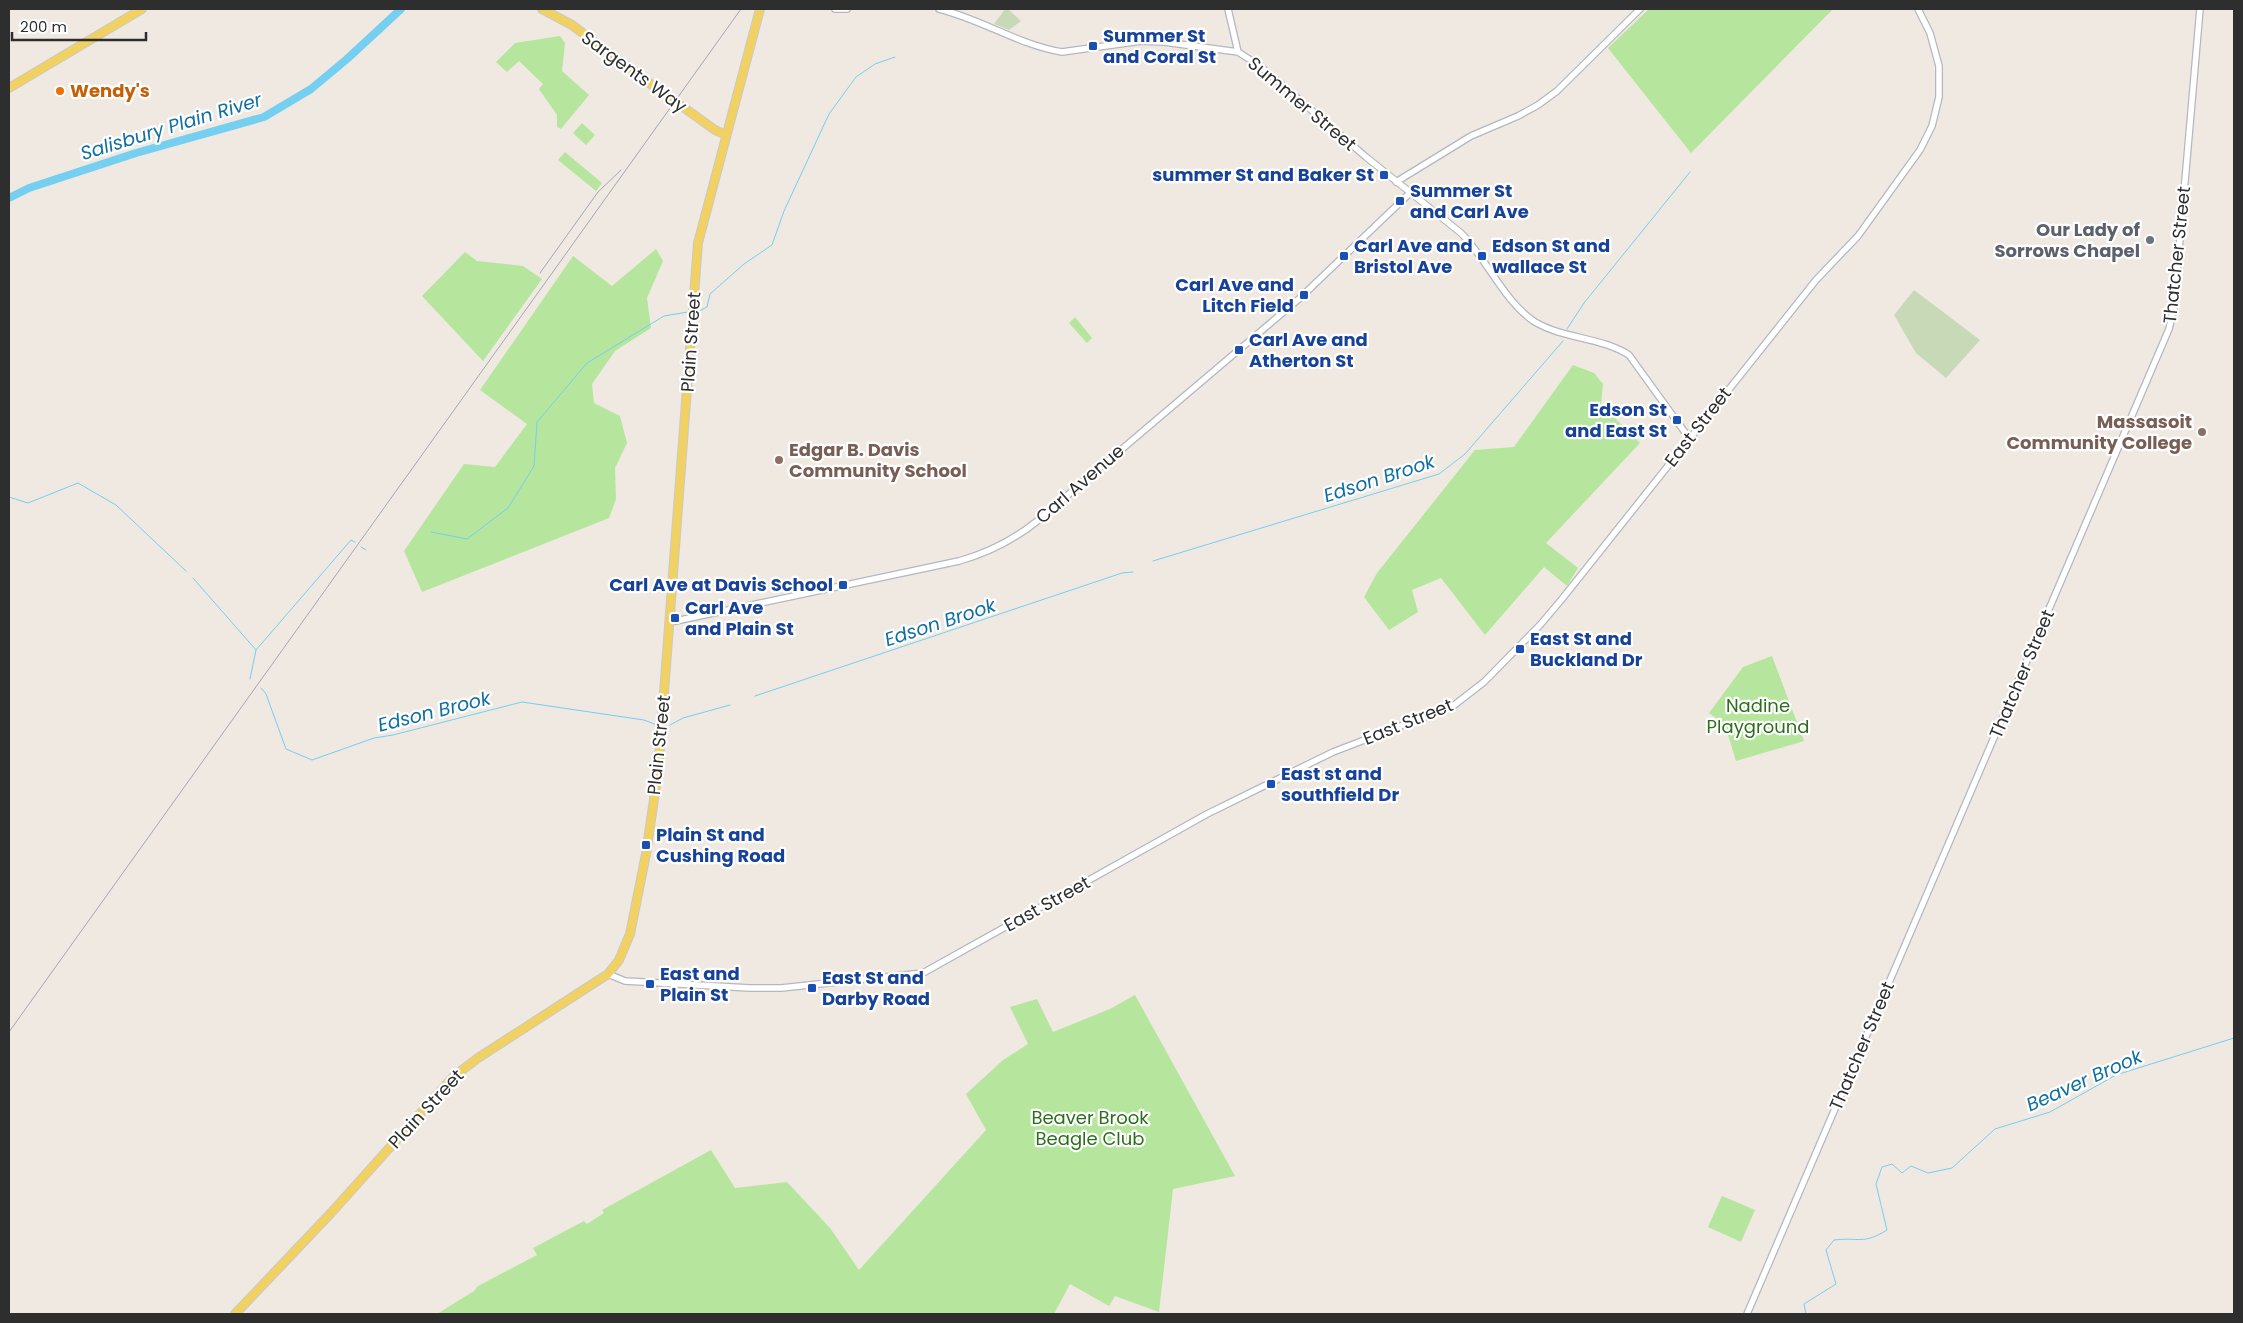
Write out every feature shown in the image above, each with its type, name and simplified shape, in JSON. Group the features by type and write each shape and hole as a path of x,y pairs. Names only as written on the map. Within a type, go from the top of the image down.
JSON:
{"main road":[{"path":"9,88 142,9"},
{"name":"Sargents Way","path":"542,9 572,25 660,91 715,130 726,135"},
{"name":"Plain Street","path":"235,1314 337,1207 453,1077 478,1058 608,974 619,960 629,939 644,867 658,772 671,622 697,251 705,210 760,9"}],"street":[{"path":"835,9 845,9"},
{"name":"Summer Street","path":"939,9 986,24 1034,46 1062,52 1152,41 1238,52 1260,66 1475,247 1515,303 1534,321 1556,332 1617,347 1629,355 1689,438"},
{"path":"1228,9 1238,52"},
{"path":"1396,182 1471,136 1518,116 1538,105 1557,91 1640,9"},
{"name":"East Street","path":"608,974 625,981 781,988 904,976 933,968 1207,814 1333,752 1448,708 1462,699 1484,682 1540,625 1816,280 1858,236 1927,138 1939,97 1939,66 1930,33 1918,9"},
{"name":"Thatcher Street","path":"1747,1314 2169,329 2174,307 2200,9"},
{"name":"Carl Avenue","path":"671,622 940,565 977,556 1010,541 1036,522 1300,298 1410,193"}],"green space":[{"path":"1005,9 1008,9 1021,21 1009,30 994,24"},
{"path":"1649,9 1833,9 1691,153 1608,48"},
{"path":"560,36 565,43 562,71 589,95 561,129 557,127 557,115 539,89 543,84 519,61 507,72 496,62 515,43"},
{"path":"582,123 595,135 586,145 573,133"},
{"path":"565,152 602,183 596,191 558,160"},
{"path":"656,249 663,261 647,298 651,328 615,351 592,384 594,403 620,416 627,443 615,468 616,499 609,518 422,592 404,551 464,464 495,467 527,424 480,390 573,256 612,286"},
{"path":"465,252 477,261 523,266 542,279 483,361 422,296"},
{"path":"1914,290 1980,340 1946,378 1916,353 1894,315"},
{"path":"1075,317 1092,338 1087,343 1069,323"},
{"path":"1573,365 1594,373 1603,384 1601,404 1640,443 1546,543 1578,568 1567,586 1544,567 1485,635 1441,578 1412,590 1418,612 1389,630 1364,597 1377,573 1475,450 1514,447"},
{"name":"Nadine Playground","path":"1772,656 1804,741 1736,761 1725,725 1709,713 1743,667"},
{"name":"Beaver Brook Beagle Club","path":"1135,995 1235,1176 1173,1189 1159,1312 1115,1296 1109,1306 1070,1284 1054,1314 437,1314 474,1291 478,1286 537,1255 533,1248 584,1221 587,1224 604,1213 602,1210 711,1150 735,1188 787,1182 830,1228 859,1270 986,1130 966,1094 1003,1060 1028,1044 1010,1007 1037,999 1053,1032 1110,1009"},
{"path":"1722,1196 1755,1210 1741,1242 1708,1227"}],"waterway":[{"name":"Salisbury Plain River","path":"9,198 29,188 136,153 264,117 311,89 401,9"},
{"path":"699,311 707,307 710,294 744,264 772,245 784,211 829,114 856,77 875,64 895,57"},
{"name":"Edson Brook","path":"1567,329 1584,303 1690,172"},
{"path":"431,532 467,539 508,508 534,466 537,422 587,363 664,316 688,312"},
{"name":"Edson Brook","path":"1153,561 1439,474 1465,454 1563,341"},
{"name":"Edson Brook","path":"9,497 28,503 78,483 116,505 186,571"},
{"path":"256,650 351,540 355,542"},
{"path":"361,547 366,550"},
{"name":"Edson Brook","path":"755,696 1122,573 1133,572"},
{"name":"Edson Brook","path":"193,578 256,650 250,679"},
{"name":"Edson Brook","path":"261,688 266,694 286,749 312,760 374,738 393,735 522,702 644,720 657,725"},
{"name":"Edson Brook","path":"670,725 683,718 730,705"},
{"name":"Beaver Brook","path":"1806,1314 1804,1304 1836,1284 1826,1250 1834,1240 1861,1240 1879,1235 1887,1230 1876,1184 1882,1167 1892,1164 1902,1173 1911,1166 1928,1173 1952,1168 1995,1129 2050,1112 2116,1075 2234,1038"}],"railway":[{"path":"9,1032 741,9"},
{"path":"540,273 598,192 621,170"}],"place":[{"name":"Summer St and Coral St","path":"1093,46"},
{"name":"Wendy's","path":"60,91"},
{"name":"summer St and Baker St","path":"1384,175"},
{"name":"Summer St and Carl Ave","path":"1400,201"},
{"name":"Our Lady of Sorrows Chapel","path":"2150,240"},
{"name":"Carl Ave and Bristol Ave","path":"1344,256"},
{"name":"Edson St and wallace St","path":"1482,256"},
{"name":"Carl Ave and Litch Field","path":"1304,295"},
{"name":"Carl Ave and Atherton St","path":"1239,350"},
{"name":"Edson St and East St","path":"1677,420"},
{"name":"Massasoit Community College","path":"2202,432"},
{"name":"Edgar B. Davis Community School","path":"779,460"},
{"name":"Carl Ave at Davis School","path":"843,585"},
{"name":"Carl Ave and Plain St","path":"675,618"},
{"name":"East St and Buckland Dr","path":"1520,649"},
{"name":"East st and southfield Dr","path":"1271,784"},
{"name":"Plain St and Cushing Road","path":"646,845"},
{"name":"East and Plain St","path":"650,984"},
{"name":"East St and Darby Road","path":"812,988"}]}
